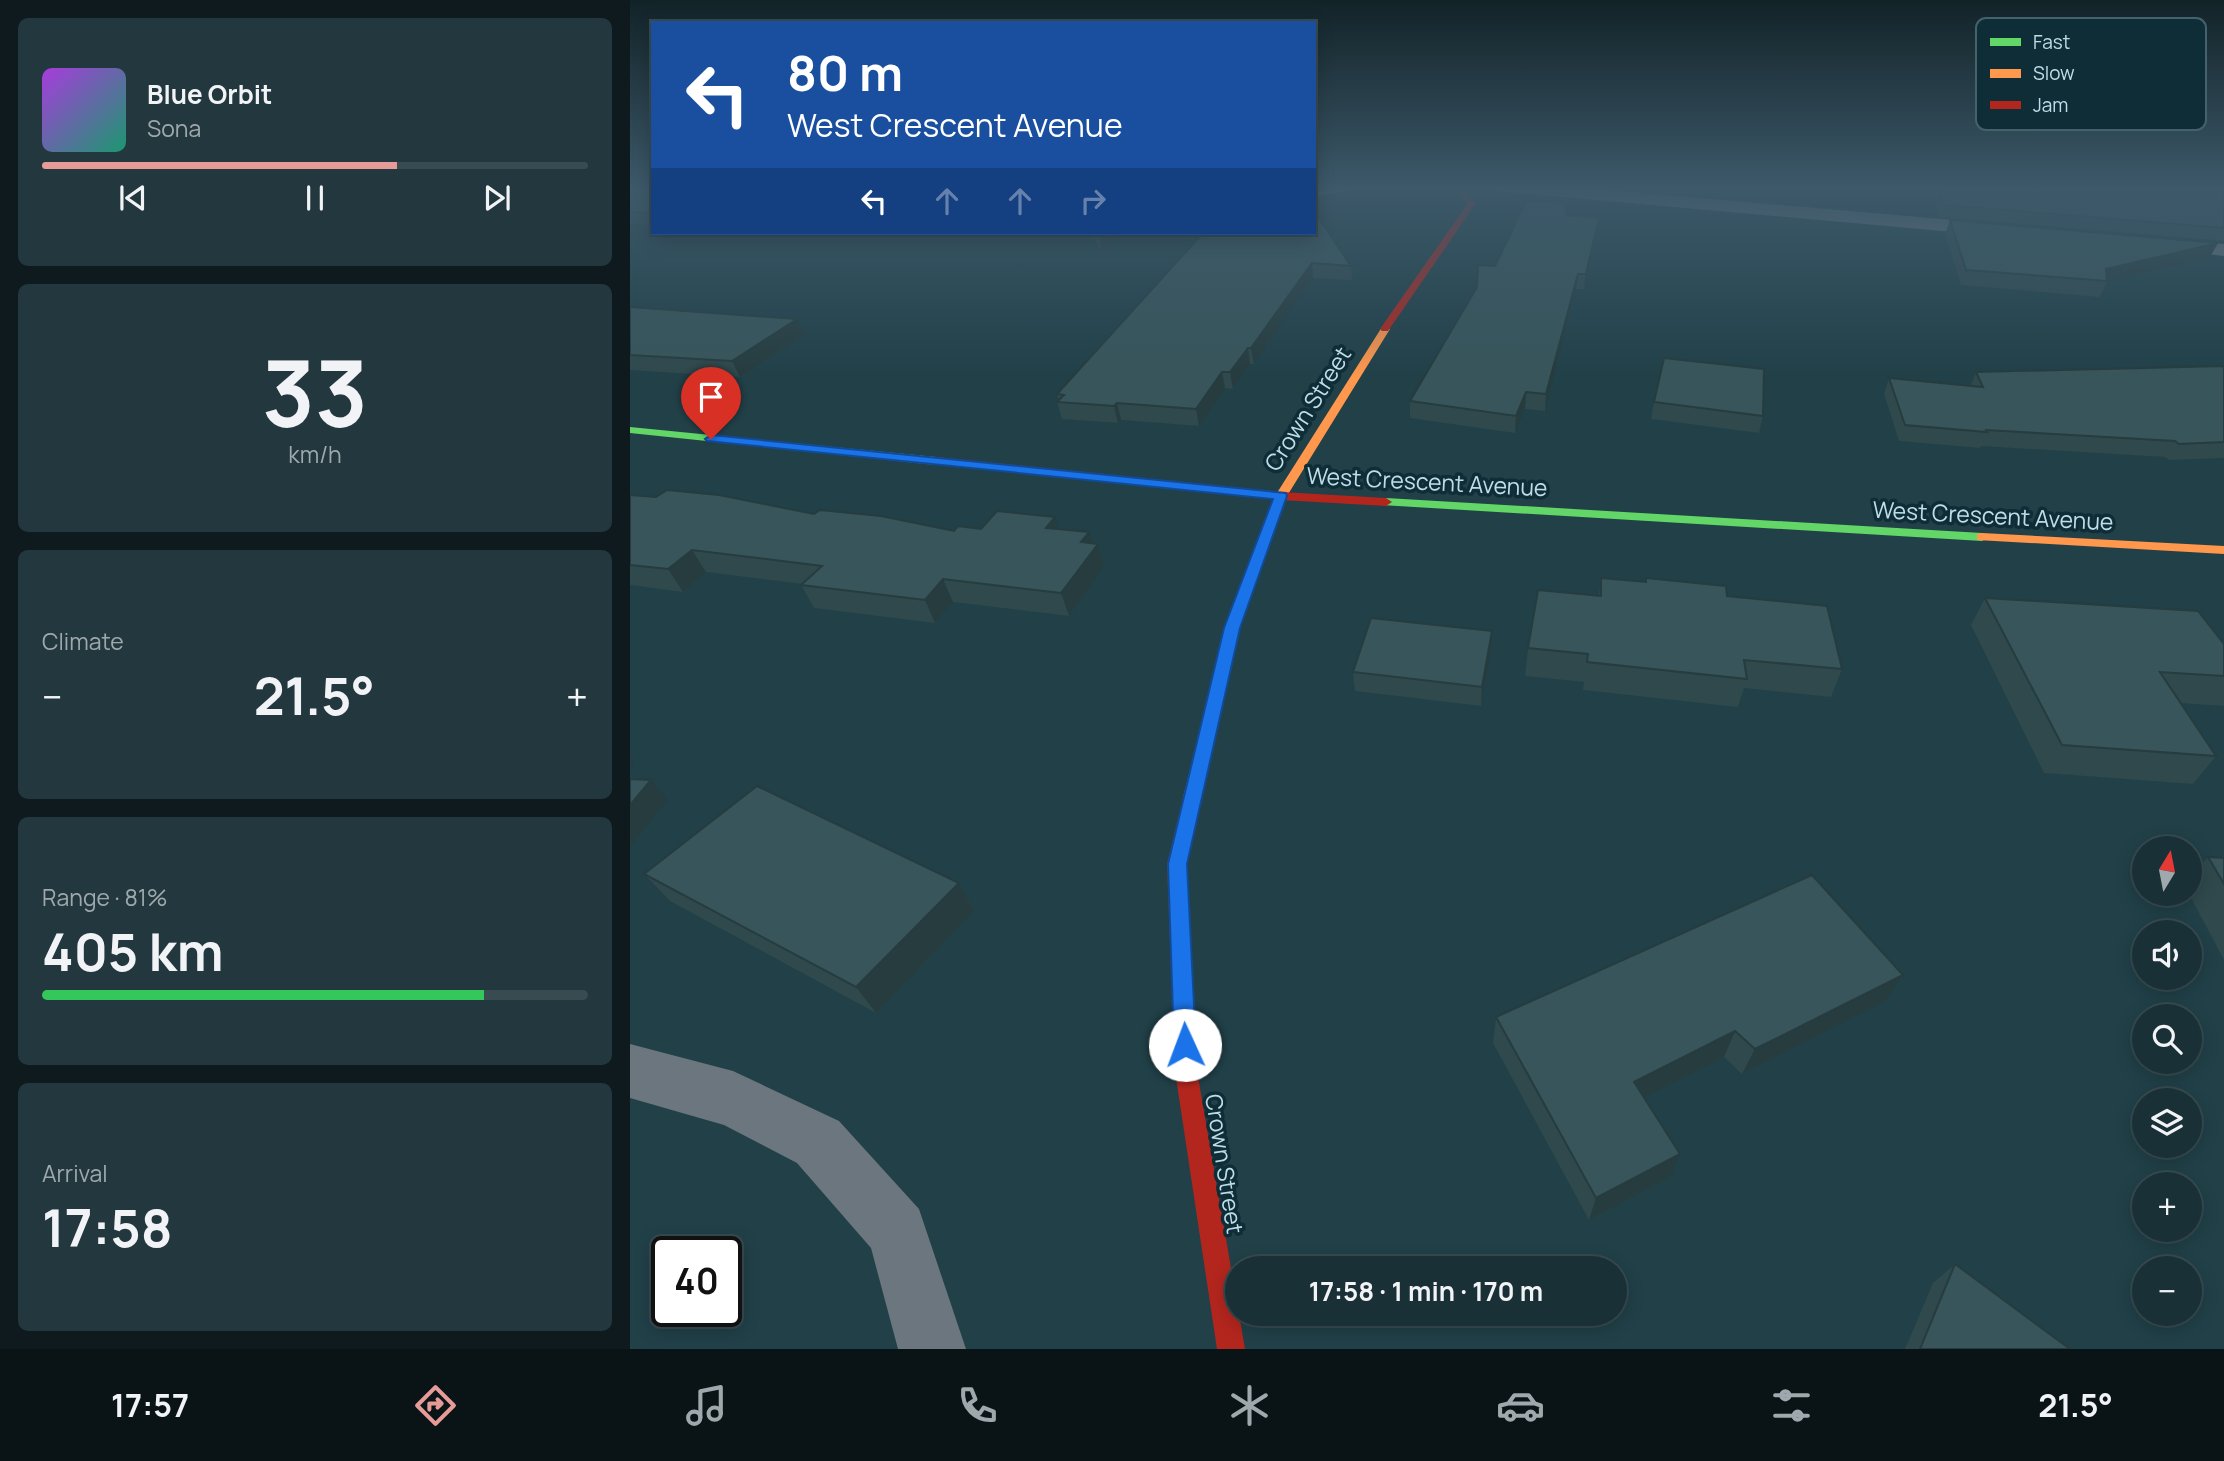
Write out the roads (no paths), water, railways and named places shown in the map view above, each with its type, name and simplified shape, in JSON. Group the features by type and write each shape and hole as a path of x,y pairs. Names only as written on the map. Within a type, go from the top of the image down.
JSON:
{"street":[{"name":"Crown Street","path":"1231,1349 1186,1071 1177,864 1232,628 1281,496 1409,291 1439,249"},
{"name":"West Crescent Avenue","path":"630,430 1281,496 2194,551 2224,550"},
{"path":"630,1071 733,1100 818,1142 897,1231 932,1349"}]}
